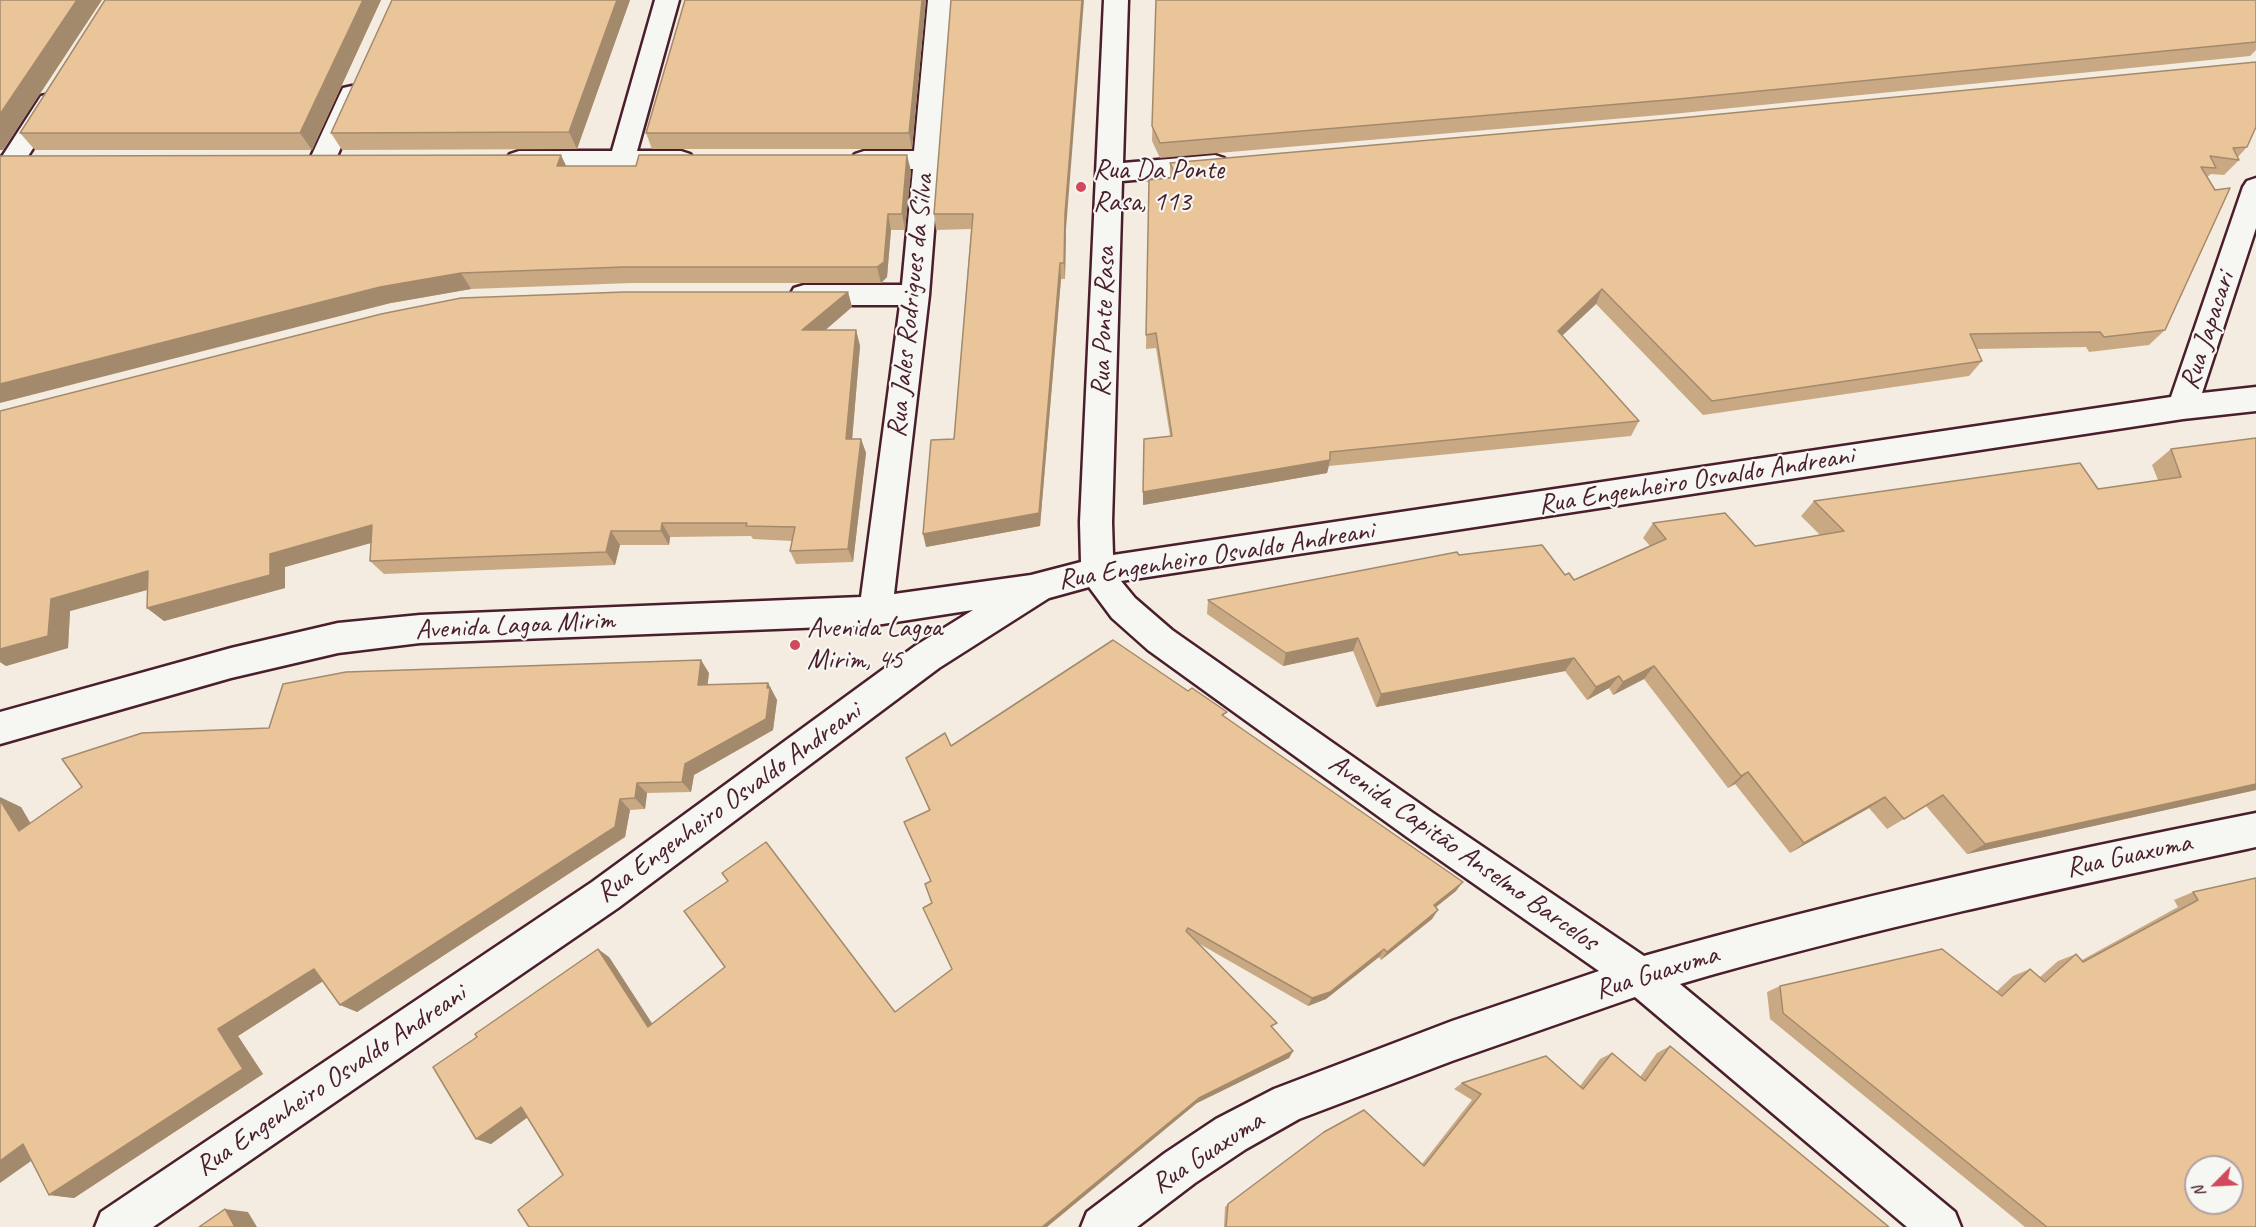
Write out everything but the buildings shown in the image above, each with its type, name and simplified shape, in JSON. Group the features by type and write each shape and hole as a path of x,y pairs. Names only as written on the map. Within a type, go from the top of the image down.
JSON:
{"street":[{"path":"622,160 667,0"},
{"name":"Rua Jales Rodrigues da Silva","path":"876,611 915,295 940,0"},
{"name":"Rua Ponte Rasa","path":"1098,571 1097,486 1116,0"},
{"path":"322,160 360,75"},
{"path":"16,161 63,80"},
{"path":"490,160 704,160"},
{"path":"844,160 926,160"},
{"path":"1110,173 1240,162"},
{"name":"Rua Japacari","path":"2183,407 2256,187"},
{"path":"774,295 915,295"},
{"name":"Rua Engenheiro Osvaldo Andreani","path":"116,1227 605,895 927,657 1040,586 1098,571 2183,407 2256,399"},
{"name":"Avenida Capitão Anselmo Barcelos","path":"1098,571 1124,607 1160,640 1420,825 1640,976 1940,1227"},
{"name":"Avenida Lagoa Mirim","path":"0,728 231,663 338,638 420,629 876,611 1040,586"},
{"name":"Rua Guaxuma","path":"1117,1223 1180,1168 1231,1134 1288,1103 1452,1041 1640,976 1741,947 2009,881 2256,830"}],"place":[{"name":"Rua Da Ponte Rasa, 113","path":"1081,187"},
{"name":"Avenida Lagoa Mirim, 45","path":"795,645"}]}
